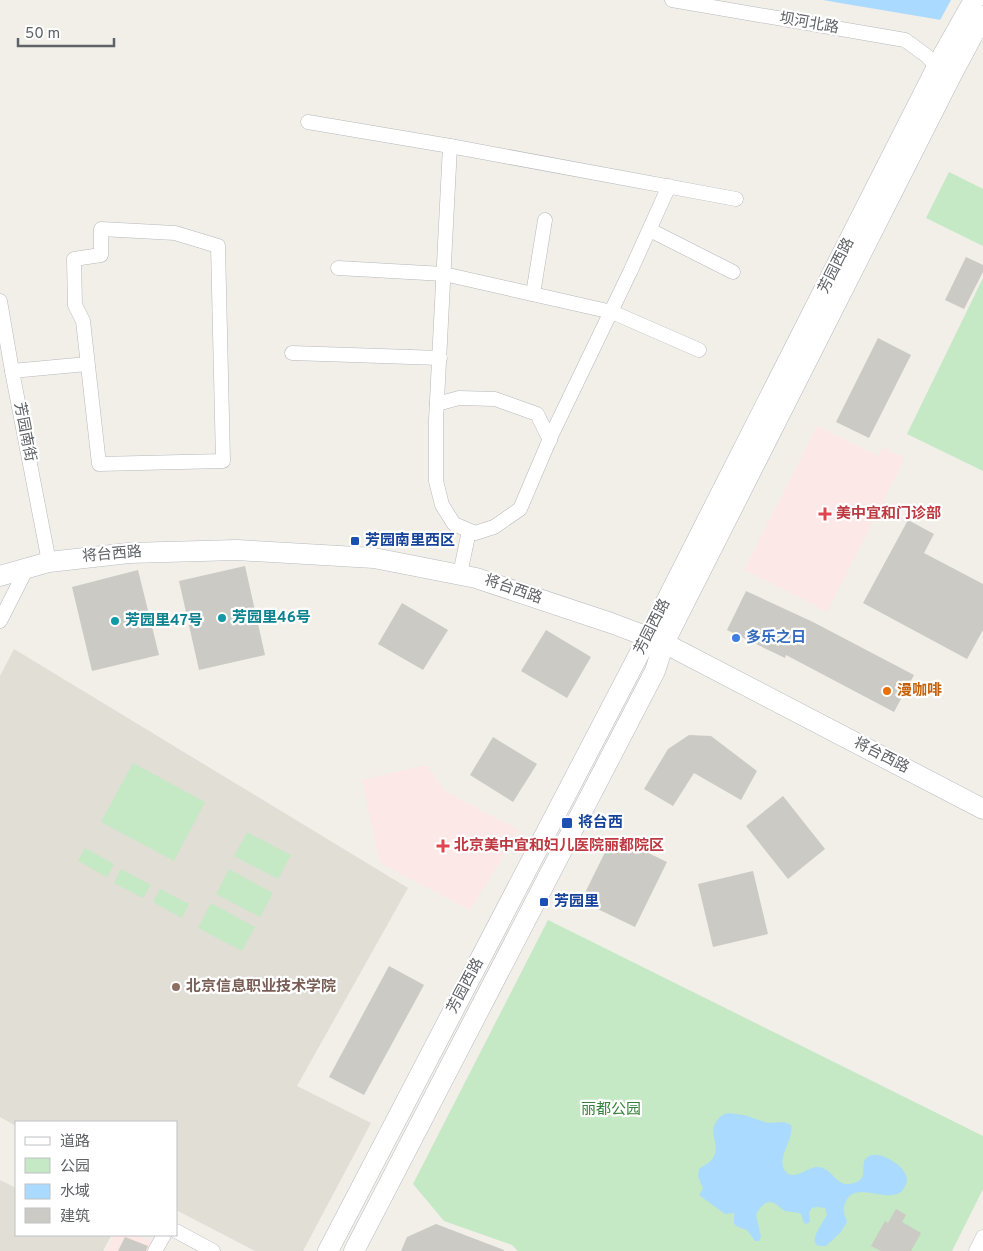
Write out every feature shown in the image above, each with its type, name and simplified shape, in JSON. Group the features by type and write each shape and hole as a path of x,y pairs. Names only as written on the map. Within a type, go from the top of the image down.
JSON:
{"main road":[{"name":"芳园西路","path":"328,1251 656,640 946,61 974,0"},
{"name":"芳园西路","path":"946,61 983,16"},
{"name":"将台西路","path":"0,576 49,562 129,553 236,550 374,558 460,574 485,580 656,640 983,809"},
{"name":"芳园西路","path":"354,1251 655,671 656,640"}],"street":[{"name":"坝河北路","path":"672,0 905,40 927,56 946,61"},
{"path":"308,122 450,146 736,199"},
{"path":"450,146 437,404 436,481 442,505 454,524 475,534 494,527 520,509 550,440 612,312 669,186"},
{"path":"533,294 545,220"},
{"path":"101,229 175,233 218,246 223,461 99,464 87,364 83,321 75,305 74,258 101,255 101,229"},
{"path":"650,230 733,272"},
{"path":"338,268 444,274 533,294 612,312 699,350"},
{"name":"芳园南街","path":"0,301 49,562"},
{"path":"292,353 440,358"},
{"path":"12,371 87,364"},
{"path":"437,404 459,398 495,398 537,414 550,440"},
{"path":"460,574 469,530"},
{"path":"0,621 27,568"},
{"path":"178,1232 213,1251"},
{"path":"155,1251 163,1236"},
{"path":"976,1251 983,1237"}],"shaded area":[{"name":"美中宜和门诊部","path":"817,426 878,456 883,447 905,458 827,612 744,570"},
{"name":"北京信息职业技术学院","path":"14,649 408,888 297,1086 371,1123 303,1251 255,1251 178,1211 178,1121 15,1121 15,1125 0,1117 0,676"},
{"name":"北京美中宜和妇儿医院丽都院区","path":"426,765 445,791 519,830 470,910 380,863 362,780"},
{"path":"0,1180 15,1188 15,1236 111,1236 103,1251 0,1251"},
{"path":"114,1236 139,1236 154,1242 149,1251 106,1251"}],"green space":[{"path":"949,172 983,189 983,246 926,218"},
{"path":"983,278 983,471 907,434"},
{"path":"133,763 205,802 174,861 101,822"},
{"path":"247,832 291,855 278,879 234,856"},
{"path":"85,848 114,864 107,877 78,861"},
{"path":"121,869 151,885 143,898 114,883"},
{"path":"229,869 273,893 260,917 216,894"},
{"path":"160,889 189,904 182,918 153,902"},
{"path":"211,903 255,927 242,951 198,928"},
{"name":"丽都公园","path":"548,920 983,1136 983,1189 952,1251 518,1251 512,1245 444,1221 413,1184"}],"water":[{"path":"823,0 983,0 983,27 846,4"},
{"path":"729,1113 744,1115 768,1123 784,1122 791,1125 791,1136 782,1164 787,1173 791,1175 818,1167 828,1171 838,1181 848,1184 854,1183 862,1177 866,1159 869,1156 880,1155 901,1167 905,1173 906,1184 903,1190 896,1194 854,1193 848,1198 844,1207 847,1222 840,1233 826,1246 819,1246 815,1243 816,1234 827,1215 825,1208 812,1208 809,1212 810,1222 806,1224 801,1214 785,1211 775,1204 768,1202 761,1207 756,1215 761,1237 759,1241 755,1241 747,1230 736,1226 734,1223 734,1213 725,1214 699,1195 703,1189 698,1176 699,1169 711,1160 715,1152 714,1126 720,1117"}],"pier":[{"path":"951,0 983,0 983,30 939,22"}],"building":[{"path":"966,257 983,265 983,272 964,309 945,300"},
{"path":"878,338 911,355 869,438 836,422"},
{"path":"908,520 934,534 924,553 983,584 983,630 967,659 863,603"},
{"name":"芳园里46号","path":"245,566 265,655 199,670 179,581"},
{"name":"芳园里47号","path":"138,570 159,655 92,671 72,587"},
{"path":"746,591 813,622 914,675 894,712 786,655 785,658 727,630"},
{"path":"402,603 448,630 423,670 378,644"},
{"path":"546,630 591,657 567,698 521,671"},
{"path":"689,735 711,736 757,771 741,800 694,773 673,806 644,789 668,749"},
{"path":"493,737 537,764 513,802 470,775"},
{"path":"783,796 825,849 788,879 746,826"},
{"path":"613,836 667,862 635,927 581,901"},
{"path":"753,871 768,934 713,947 698,884"},
{"path":"389,966 424,985 364,1095 329,1077"},
{"path":"896,1209 906,1215 902,1222 921,1233 911,1251 881,1251 871,1246 885,1221 888,1223"},
{"path":"436,1224 504,1251 401,1251 407,1237"},
{"path":"125,1237 148,1246 146,1251 118,1251"}],"place":[{"name":"美中宜和门诊部","path":"825,514"},
{"name":"芳园南里西区","path":"355,541"},
{"name":"芳园里46号","path":"222,618"},
{"name":"芳园里47号","path":"115,621"},
{"name":"多乐之日","path":"736,638"},
{"name":"漫咖啡","path":"887,691"},
{"name":"将台西","path":"567,823"},
{"name":"北京美中宜和妇儿医院丽都院区","path":"443,846"},
{"name":"芳园里","path":"544,902"},
{"name":"北京信息职业技术学院","path":"176,987"}]}
